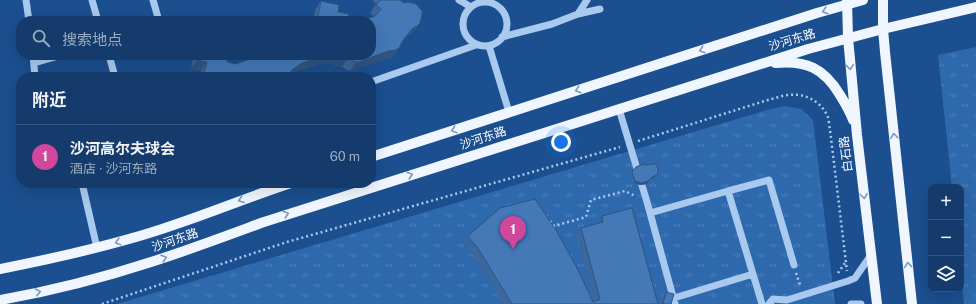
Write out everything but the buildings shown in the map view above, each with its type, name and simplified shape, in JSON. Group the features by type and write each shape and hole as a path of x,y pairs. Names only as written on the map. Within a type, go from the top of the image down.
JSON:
{"main road":[{"name":"沙河东路","path":"376,155 847,2 863,0"},
{"path":"883,0 883,29 912,304"},
{"name":"白石路","path":"847,2 848,38 857,135 877,304"},
{"name":"沙河东路","path":"376,186 808,49 976,6"},
{"path":"759,64 786,62 798,63 812,66 823,73 834,84 843,99 851,115 857,135"},
{"name":"沙河东路","path":"0,270 97,248 150,233 277,188"},
{"name":"沙河东路","path":"0,300 71,284 152,262 264,222 371,188"}],"street":[{"path":"26,0 28,16"},
{"path":"92,0 97,16"},
{"path":"153,0 158,16"},
{"path":"459,0 471,7"},
{"path":"578,14 587,0"},
{"path":"476,45 465,34 463,20 466,12 477,3 491,3 502,11 506,24 502,38"},
{"path":"376,80 476,45 489,46 502,38 552,24 578,14 600,9"},
{"path":"489,46 509,112"},
{"path":"34,60 35,72"},
{"path":"34,63 44,60"},
{"path":"110,60 114,72"},
{"path":"619,109 675,301 753,274"},
{"path":"650,213 769,180 794,266"},
{"path":"83,188 97,248"},
{"path":"728,191 762,304"},
{"path":"769,304 773,299 787,300 855,278 871,255"},
{"path":"851,304 860,304"}],"path":[{"path":"102,304 287,242 630,144 789,94 802,95 810,98 820,105 827,116 848,281"},
{"path":"547,217 554,226 586,217 591,200 625,191 647,202"},
{"path":"794,266 801,290"}],"green space":[{"path":"976,47 976,304 964,304 964,184 952,184 938,55"},
{"path":"785,106 801,109 813,120 835,304 117,304 767,110"}],"place":[{"name":"沙河高尔夫球会","path":"513,249"}]}
